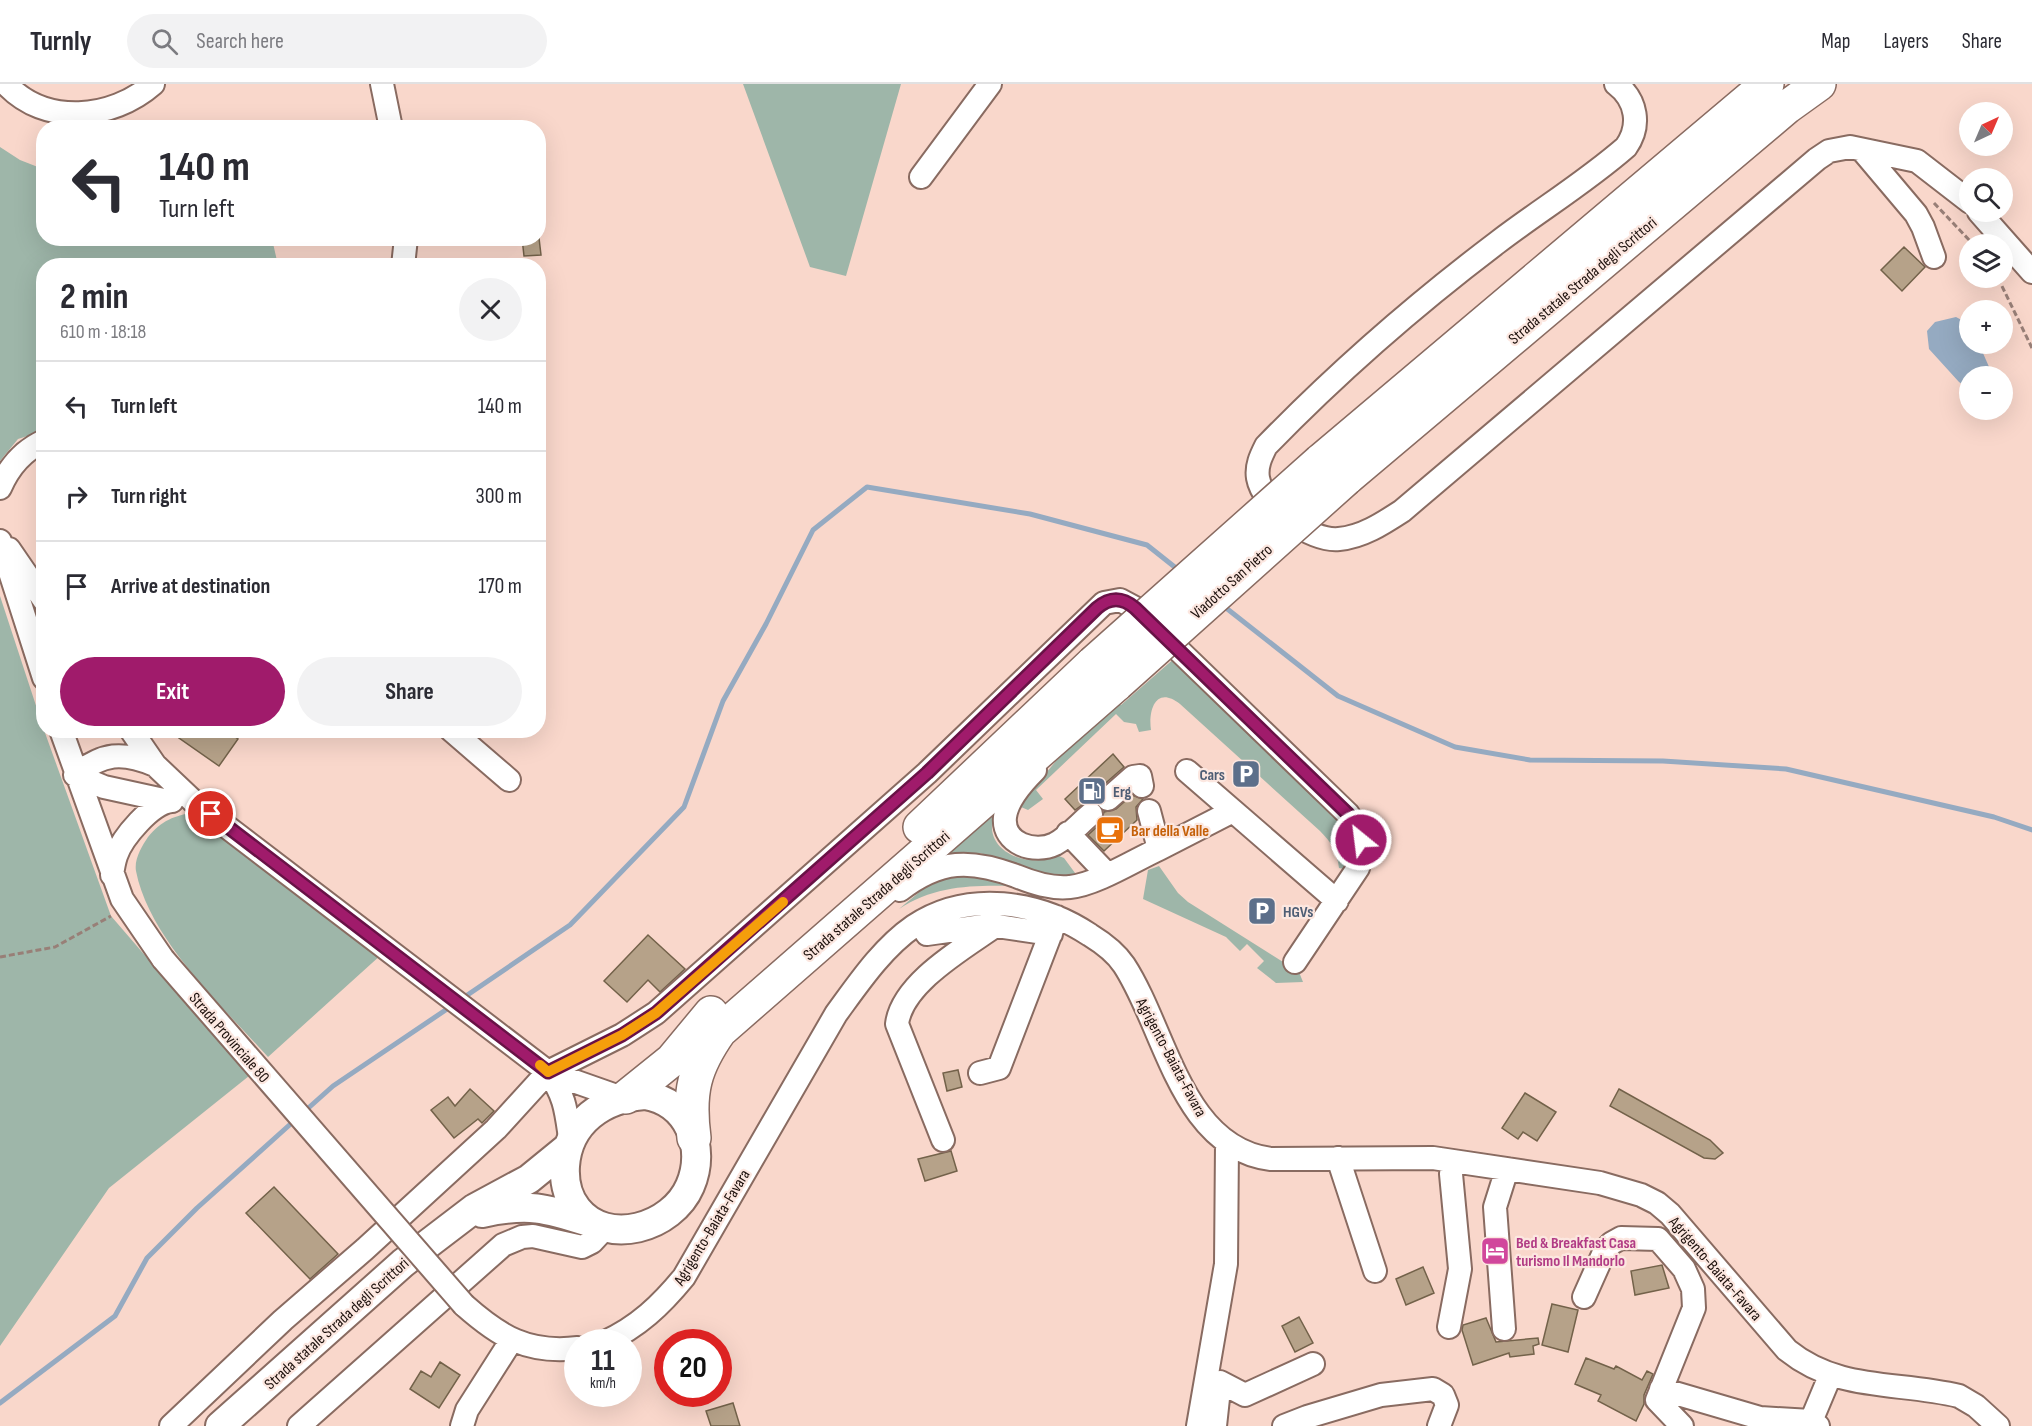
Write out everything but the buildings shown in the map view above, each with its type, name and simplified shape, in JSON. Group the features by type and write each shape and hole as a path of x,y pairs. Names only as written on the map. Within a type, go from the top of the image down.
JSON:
{"highway":[{"path":"1577,244 1718,101 1738,84"},
{"name":"Strada statale Strada degli Scrittori","path":"1333,470 1577,244 1767,84"},
{"name":"Strada statale Strada degli Scrittori","path":"1333,470 1753,137 1787,107 1819,84"},
{"path":"1753,137 1833,84"},
{"name":"Viadotto San Pietro","path":"1105,674 1333,470"},
{"name":"Strada statale Strada degli Scrittori","path":"694,1138 691,1110 694,1080 705,1052 720,1030 1105,674"},
{"name":"Strada statale Strada degli Scrittori","path":"624,1098 672,1060 714,1011 940,810 1105,674"}],"main road":[{"path":"455,1222 489,1212 532,1206 554,1210 601,1226 624,1230 646,1226 658,1220 678,1204 693,1177 694,1138 683,1115 670,1104 645,1095 624,1098 592,1112 583,1120 569,1143 564,1175 568,1193 582,1215 601,1226"},
{"name":"Strada statale Strada degli Scrittori","path":"220,1426 403,1263 455,1222 492,1197 529,1179 569,1143"}],"street":[{"path":"6,84 30,104 68,113 95,111 123,105 153,84"},
{"path":"382,84 389,120"},
{"path":"921,177 990,84"},
{"path":"1616,84 1629,98 1636,120 1635,130 1626,147 1496,243 1415,309 1338,374 1266,446 1259,461 1258,477 1264,493 1287,518 1305,530 1336,539 1353,537 1376,528 1402,511 1817,159 1829,152 1850,147 1917,161 1959,193"},
{"path":"1862,150 1916,214 1934,257"},
{"path":"1988,222 2032,272"},
{"path":"0,488 16,460 36,446"},
{"path":"0,535 36,588"},
{"path":"0,541 36,653"},
{"path":"171,1426 283,1320 365,1249 496,1129 548,1072 622,1035 656,1013 918,781 1097,608 1112,600 1129,603 1135,608 1348,814 1357,826 1362,854 1358,868 1295,962"},
{"path":"1091,814 1057,843 1045,848 1027,847 1014,840 1008,834 1005,818 1007,810 1030,775 1105,674"},
{"name":"Strada Provinciale 80","path":"63,738 75,775 126,908 163,959 464,1305 483,1322 511,1341"},
{"path":"136,738 155,765 193,801 469,1009 548,1072 560,1089 566,1104 569,1143"},
{"path":"460,738 508,780"},
{"path":"75,775 90,764 114,755 139,758 155,765"},
{"path":"1187,771 1337,901"},
{"path":"75,775 104,787 168,801 193,801"},
{"path":"1108,799 1133,777 1140,776 1143,786"},
{"path":"112,874 117,854 130,832 146,814 168,801"},
{"path":"1149,811 1159,849"},
{"path":"720,1030 750,1018 902,889 932,870 969,863 990,866 1034,883 1055,887 1084,885 1233,811"},
{"path":"1068,833 1107,874"},
{"name":"Agrigento-Baiata-Favara","path":"628,1329 662,1304 684,1277 836,1014 864,976 891,947 920,923 954,908 994,904 1034,909 1054,926 1088,933 1119,958 1193,1104 1215,1135 1234,1148 1256,1157 1271,1159 1433,1158 1622,1188 1657,1203 1670,1214 1787,1350 1802,1362 1830,1376 1959,1396 1976,1406 1998,1426"},
{"path":"920,923 927,934 995,926 1054,926 999,1068 980,1073"},
{"path":"943,1140 897,1024 898,1014 917,986 945,961 995,926"},
{"path":"548,1072 624,1098"},
{"path":"1215,1426 1240,1240 1234,1148"},
{"path":"1198,1426 1226,1264 1234,1148"},
{"path":"1338,1158 1375,1271"},
{"path":"1449,1327 1460,1269 1451,1174 1453,1161"},
{"path":"1504,1329 1495,1207 1507,1169"},
{"path":"299,1426 503,1245 522,1237 533,1236 582,1247 592,1242 601,1226"},
{"path":"1584,1297 1605,1250 1621,1238 1658,1239 1684,1269 1693,1289 1694,1308 1657,1400 1682,1426"},
{"path":"462,1426 467,1410 511,1341 554,1349 564,1349"},
{"path":"1220,1382 1245,1395 1313,1364"},
{"path":"1661,1389 1760,1419 1813,1424 1830,1376"},
{"path":"1284,1426 1381,1395 1433,1389 1443,1395 1447,1405 1439,1426"}],"path":[{"path":"2003,288 2032,348"},
{"path":"0,957 55,947 126,908"}],"green space":[{"path":"743,84 901,84 846,276 810,267"},
{"path":"0,147 20,160 36,166 36,246 274,246 276,258 36,258 36,433 18,439 0,461"},
{"path":"0,596 36,706 36,738 47,738 111,916 249,1076 109,1188 0,1346"},
{"path":"1176,657 1346,822 1353,846 1351,857 1344,869 1339,868 1333,848 1320,831 1180,704 1165,697 1155,702 1150,722 1151,730 1139,732 1136,724 1124,722 1116,714 1036,790 1043,799 1028,810 1021,807 1021,803 1056,761 1117,703 1121,705"},
{"path":"997,806 992,822 993,833 1001,847 1023,859 1040,860 1059,856 1064,858 1078,877 1054,879 980,853 945,855"},
{"path":"195,812 382,954 268,1057 210,994 172,947 156,922 136,871 137,857 153,831 175,817"},
{"path":"1159,866 1178,893 1188,902 1299,972 1303,982 1276,983 1257,968 1264,961 1247,944 1240,951 1226,937 1143,899 1148,870"},
{"path":"954,873 984,876 1016,886 955,888 927,895 899,909 929,884"}],"water":[{"path":"1956,317 1959,319 1959,354 1983,354 1989,366 1959,366 1959,382 1929,349 1927,331 1935,322"}],"waterway":[{"path":"463,998 570,925 684,807 723,701 766,624 813,530 867,487 1030,514 1147,545 1181,572"},
{"path":"1221,604 1338,696 1455,747 1530,760 1663,761 1786,769 1994,817 2032,830"},
{"path":"305,1111 333,1086 453,1005"},
{"path":"0,1403 115,1316 147,1258 197,1208 295,1120"}],"slow traffic":[{"path":"540,1065 548,1072 622,1035 656,1013 783,902"}],"place":[{"name":"Cars","path":"1246,774"},
{"name":"Erg","path":"1092,791"},
{"name":"Bar della Valle","path":"1110,830"},
{"name":"HGVs","path":"1262,911"},
{"name":"Bed & Breakfast Casa turismo Il Mandorlo","path":"1495,1251"}],"route":[{"path":"211,814 469,1009 548,1072 622,1035 656,1013 927,773 1097,608 1112,600 1129,603 1135,608 1348,814 1357,826 1361,840"}]}
